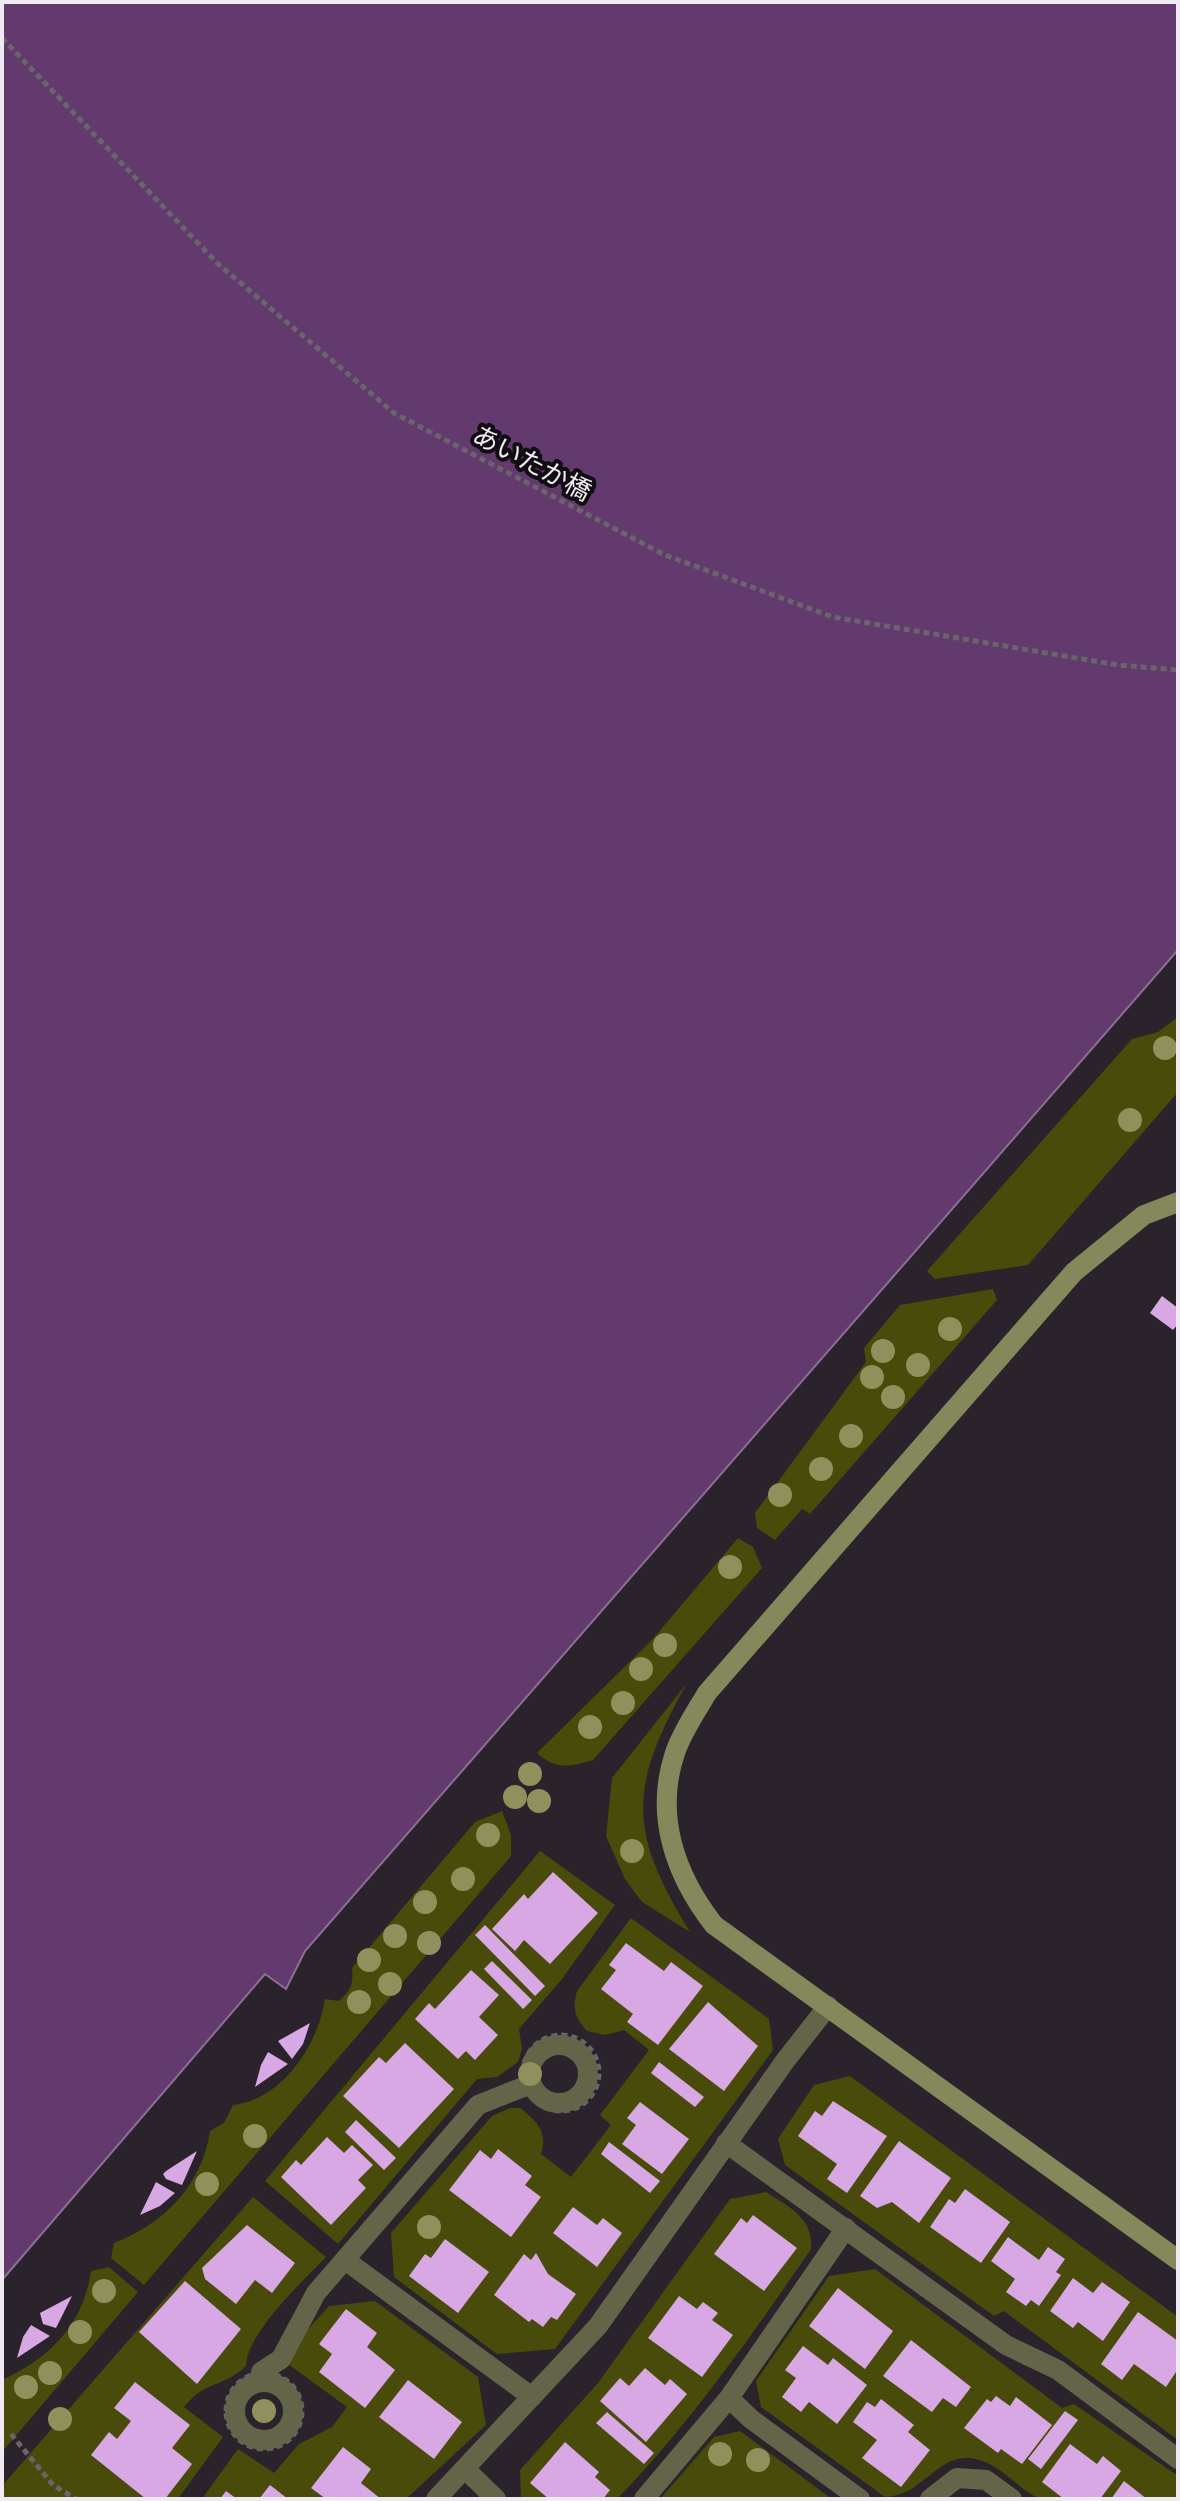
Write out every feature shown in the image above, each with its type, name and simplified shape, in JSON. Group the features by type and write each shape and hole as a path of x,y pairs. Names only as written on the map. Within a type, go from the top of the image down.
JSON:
{"street":[{"path":"1178,1202 1144,1215 1074,1272 707,1693 675,1753 668,1786 667,1823 673,1851 698,1904 714,1925 1178,2260"},
{"path":"436,2499 598,2326 726,2143 828,2006"},
{"path":"259,2382 261,2372 281,2359 316,2293 478,2105 531,2084"},
{"path":"726,2143 1006,2345 1058,2370 1178,2459"},
{"path":"644,2499 729,2398 846,2228"},
{"path":"345,2260 532,2397"},
{"path":"729,2398 751,2419 860,2499"},
{"path":"465,2469 496,2499"},
{"path":"930,2499 957,2478 986,2480 1012,2499"}],"path":[{"name":"あいたか橋","path":"2,38 217,263 394,413 665,555 833,617 1118,665 1178,670"},
{"path":"11,2434 53,2485 76,2499"}],"shaded area":[{"path":"2,2 1178,2 1178,950 305,1951 286,1989 265,1974 2,2280"},
{"path":"1178,1017 1178,1092 1028,1265 935,1279 927,1271 1132,1039 1158,1032"},
{"path":"993,1289 997,1300 810,1514 802,1509 775,1540 757,1528 755,1513 866,1362 864,1348 900,1305"},
{"path":"738,1538 753,1547 762,1568 593,1760 563,1766 537,1753 652,1640"},
{"path":"687,1683 654,1752 643,1808 646,1836 655,1864 690,1932 642,1902 625,1879 606,1836 612,1778"},
{"path":"502,1811 511,1835 511,1856 144,2285 111,2258 114,2243 149,2225 178,2200 199,2169 210,2131 224,2123 233,2105 267,2093 295,2067 315,2034 325,1999 339,2001 346,1994 352,1983 352,1968 475,1822"},
{"path":"540,1851 615,1905 562,1979 519,2029 522,2049 518,2062 497,2077 477,2079 338,2244 265,2181"},
{"path":"631,1918 769,2019 773,2050 555,2349 497,2354 394,2277 391,2233 492,2116 510,2108 520,2108 540,2128 543,2139 541,2154 571,2177 611,2125 600,2115 649,2050 624,2030 605,2035 587,2031 577,2017 575,2003 577,1991"},
{"path":"850,2076 1178,2317 1178,2440 1004,2311 994,2316 785,2165 778,2139 814,2085"},
{"path":"766,2192 791,2208 804,2221 811,2238 811,2249 695,2410 617,2499 521,2499 520,2470 598,2383 730,2199"},
{"path":"253,2197 326,2257 265,2324 249,2353 246,2366 200,2392 184,2407 223,2437 178,2499 2,2499 2,2486"},
{"path":"109,2267 138,2292 2,2452 2,2380 35,2361 62,2338 80,2308 91,2271"},
{"path":"875,2269 1062,2408 1074,2404 1178,2476 1178,2499 1043,2499 992,2466 970,2458 948,2463 909,2490 885,2497 761,2407 756,2381 829,2276"},
{"path":"375,2301 478,2377 486,2425 406,2499 202,2499 238,2449 274,2473 299,2444 332,2427 347,2407 281,2359 329,2306"},
{"path":"740,2431 832,2499 660,2499 714,2437"}],"building":[{"path":"1162,1296 1178,1308 1178,1324 1173,1330 1150,1313"},
{"path":"553,1872 598,1913 550,1964 524,1940 515,1951 492,1929 524,1894 528,1899"},
{"path":"485,1925 545,1986 535,1996 475,1935"},
{"path":"626,1943 664,1971 671,1962 703,1986 658,2045 627,2022 633,2014 601,1989 616,1970 609,1965"},
{"path":"492,1961 532,2000 523,2009 484,1969"},
{"path":"471,1970 499,1995 479,2017 498,2035 475,2060 466,2051 458,2059 415,2019 429,2003 435,2009"},
{"path":"708,2002 758,2046 724,2091 669,2049"},
{"path":"310,2023 303,2044 292,2059 278,2041"},
{"path":"405,2043 454,2089 399,2148 343,2096 379,2057 386,2063"},
{"path":"268,2052 288,2064 255,2087 261,2065"},
{"path":"659,2062 704,2097 695,2107 651,2073"},
{"path":"833,2101 887,2136 847,2193 827,2179 837,2164 798,2136 815,2111 822,2116"},
{"path":"640,2102 689,2139 662,2174 622,2144 636,2125 627,2118"},
{"path":"356,2120 396,2158 384,2170 345,2132"},
{"path":"327,2137 344,2153 352,2145 373,2165 358,2180 366,2188 331,2225 281,2177 296,2160 301,2165"},
{"path":"899,2141 951,2178 919,2223 892,2202 877,2208 860,2196"},
{"path":"609,2142 660,2181 650,2193 601,2154"},
{"path":"498,2149 532,2176 525,2185 541,2197 511,2237 449,2190 480,2150 491,2159"},
{"path":"197,2151 182,2185 166,2179 163,2174 166,2171"},
{"path":"156,2182 175,2193 160,2206 140,2215"},
{"path":"965,2189 1010,2222 981,2263 930,2227 949,2199 955,2203"},
{"path":"573,2207 597,2225 603,2218 622,2233 597,2267 553,2233"},
{"path":"753,2215 797,2248 764,2291 714,2254 741,2218 747,2223"},
{"path":"247,2225 295,2263 272,2293 255,2280 236,2304 205,2279 202,2268"},
{"path":"1008,2237 1039,2260 1048,2247 1065,2259 1056,2272 1061,2275 1039,2306 1031,2300 1026,2306 1006,2292 1015,2279 991,2261"},
{"path":"445,2239 489,2272 458,2313 409,2276 425,2254 431,2258"},
{"path":"536,2253 548,2274 576,2294 557,2320 551,2317 543,2327 532,2319 529,2322 494,2295 524,2254 531,2260"},
{"path":"1073,2278 1093,2293 1102,2282 1130,2302 1103,2341 1078,2322 1073,2328 1050,2311"},
{"path":"185,2281 241,2329 197,2384 139,2332"},
{"path":"838,2288 893,2331 865,2369 809,2326"},
{"path":"72,2296 56,2328 43,2324 40,2313"},
{"path":"679,2296 697,2309 703,2302 718,2313 712,2320 733,2335 702,2377 648,2338"},
{"path":"346,2309 377,2333 367,2347 395,2370 365,2408 319,2372 332,2354 319,2344"},
{"path":"1138,2312 1178,2341 1178,2369 1166,2387 1134,2364 1122,2380 1101,2364"},
{"path":"31,2325 50,2336 17,2358 23,2337"},
{"path":"911,2340 971,2387 956,2407 943,2398 932,2412 883,2376"},
{"path":"803,2346 828,2365 833,2358 867,2385 837,2424 809,2402 801,2412 782,2397 796,2378 785,2370"},
{"path":"645,2368 665,2385 670,2379 687,2394 646,2442 600,2401 620,2378 629,2386"},
{"path":"408,2380 462,2422 434,2459 379,2417"},
{"path":"135,2382 190,2425 172,2448 192,2464 165,2499 146,2499 91,2455 109,2432 117,2439 131,2421 114,2408"},
{"path":"996,2396 1010,2406 1016,2397 1052,2425 1022,2464 1001,2449 998,2453 964,2428 987,2399 991,2402"},
{"path":"881,2399 914,2425 908,2432 930,2450 901,2487 862,2458 877,2440 853,2422 867,2402 875,2407"},
{"path":"1065,2411 1078,2420 1041,2469 1028,2459"},
{"path":"607,2412 654,2453 644,2464 596,2423"},
{"path":"565,2442 599,2472 595,2477 610,2490 603,2499 549,2499 530,2483"},
{"path":"1070,2444 1097,2464 1103,2456 1121,2471 1100,2499 1064,2499 1042,2482"},
{"path":"343,2447 371,2469 361,2483 381,2499 326,2499 311,2488"},
{"path":"1124,2481 1147,2499 1111,2499"},
{"path":"270,2485 288,2499 259,2499"},
{"path":"226,2491 237,2499 220,2499"}]}
